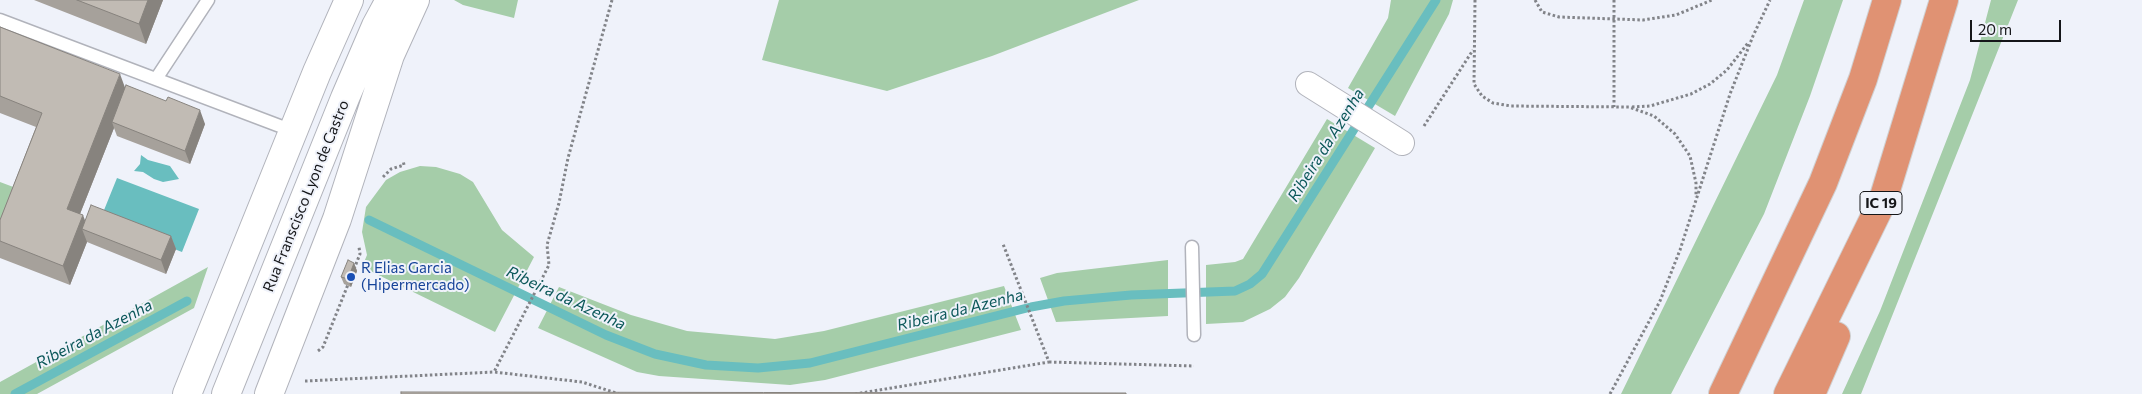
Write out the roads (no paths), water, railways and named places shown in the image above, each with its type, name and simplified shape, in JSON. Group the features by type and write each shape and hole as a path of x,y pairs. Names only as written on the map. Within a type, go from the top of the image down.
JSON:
{"highway":[{"path":"1723,394 1823,183 1862,79 1887,0"},
{"name":"IC 19","path":"1788,394 1883,200 1944,0"},
{"path":"1811,394 1832,347 1883,200"}],"street":[{"path":"187,394 316,72 349,0"},
{"name":"Rua Franscisco Lyon de Castro","path":"226,394 344,98 376,26 390,0"},
{"path":"269,394 337,219 390,55 415,0"},
{"path":"1317,90 1402,143"}],"lane":[{"path":"156,79 208,0"},
{"path":"0,20 293,131"},
{"path":"1192,247 1194,335"}],"water":[{"path":"141,155 148,160 170,166 179,179 163,182 143,172 134,171 140,164"},
{"path":"117,178 199,209 182,252 100,220"}],"waterway":[{"name":"Ribeira da Azenha","path":"369,220 606,335 655,354 706,365 758,368 810,363 1031,307 1064,301 1131,295 1235,291 1250,284 1262,274 1436,0"},
{"name":"Ribeira da Azenha","path":"15,394 187,301"}],"place":[{"name":"R Elias Garcia (Hipermercado)","path":"351,277"}]}
